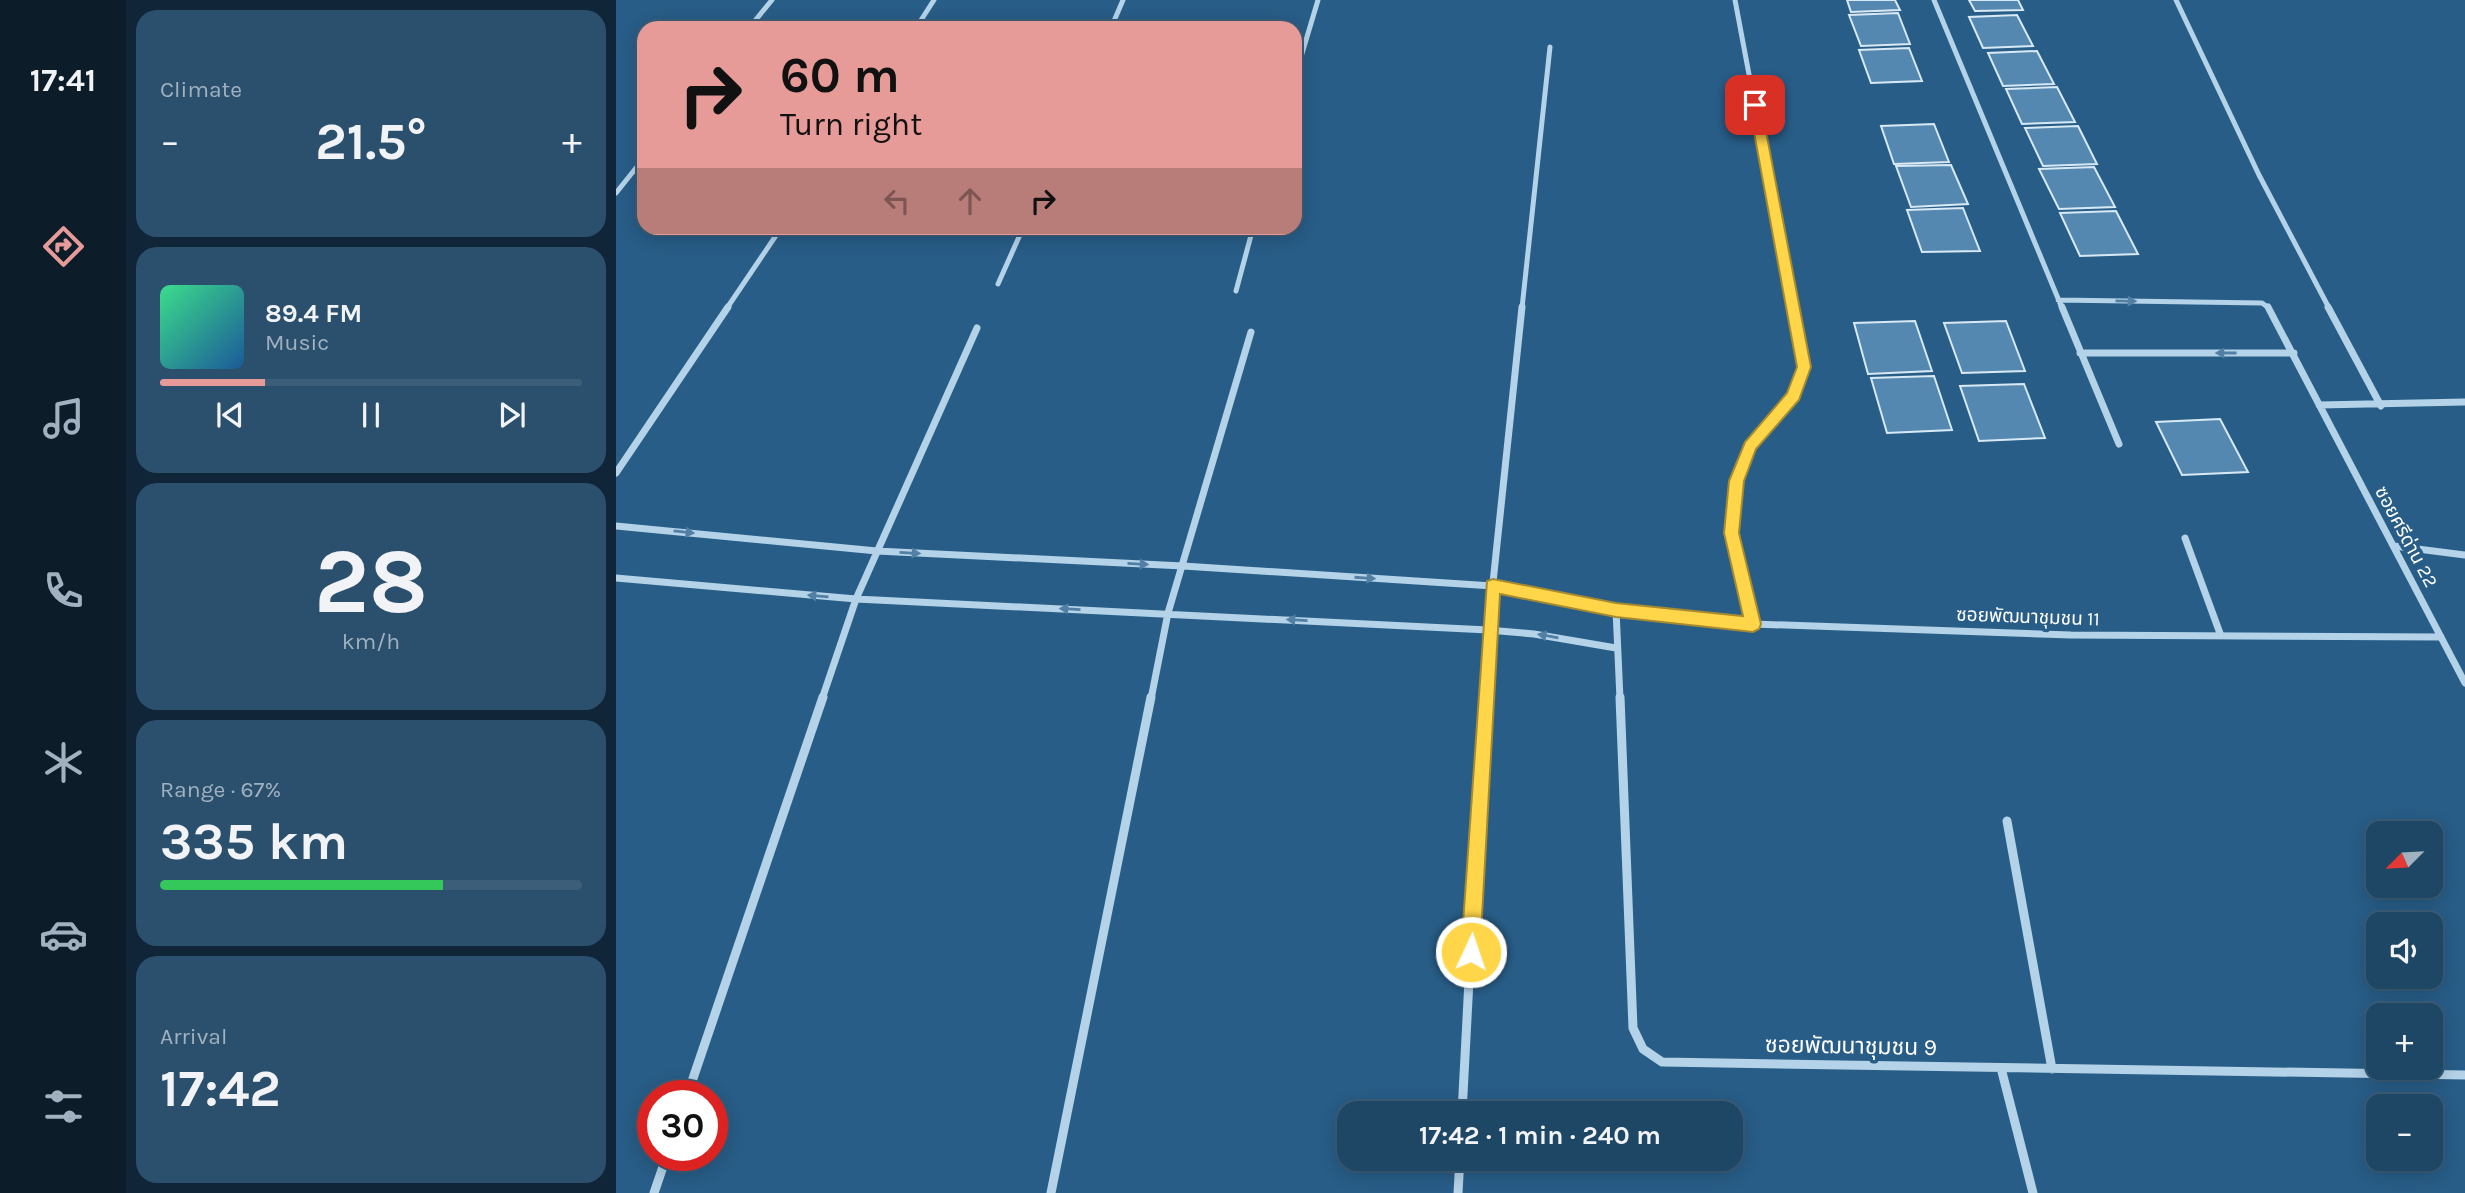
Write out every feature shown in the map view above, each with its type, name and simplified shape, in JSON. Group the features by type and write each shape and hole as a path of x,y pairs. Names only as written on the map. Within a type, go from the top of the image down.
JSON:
{"street":[{"path":"756,21 772,0"},
{"path":"920,21 934,0"},
{"path":"1114,21 1123,0"},
{"path":"1302,42 1318,0"},
{"path":"1735,0 1804,367 1794,396 1750,446 1736,481 1732,533 1753,624"},
{"path":"1934,0 2119,444"},
{"path":"2176,0 2259,175 2381,406"},
{"path":"1463,1101 1488,630 1550,47"},
{"path":"616,193 637,167"},
{"path":"616,474 776,235"},
{"path":"998,284 1020,235"},
{"path":"1236,291 1251,235"},
{"name":"ซอยศรีด่าน 22","path":"2058,300 2266,304 2465,683"},
{"path":"692,1080 856,599 977,328"},
{"path":"1051,1193 1168,614 1251,332"},
{"path":"2080,353 2294,353"},
{"path":"2319,405 2381,406 2465,402"},
{"name":"ซอยพัฒนาชุมชน 11","path":"616,526 877,551 1183,566 1493,586 1616,610 1753,624 2071,635 2441,637"},
{"path":"2185,538 2221,636"},
{"path":"2393,547 2465,555"},
{"path":"616,578 856,599 1488,630 1534,634 1616,648"},
{"name":"ซอยพัฒนาชุมชน 9","path":"1616,610 1633,1028 1643,1049 1662,1062 2465,1075"},
{"path":"2007,821 2052,1069"},
{"path":"2001,1068 2033,1193"},
{"path":"654,1193 662,1171"},
{"path":"1458,1193 1459,1171"}],"building":[{"path":"1847,0 1895,0 1900,10 1851,12"},
{"path":"1969,0 2018,0 2023,10 1975,11"},
{"path":"1898,13 1910,44 1861,46 1849,15"},
{"path":"2017,15 2033,46 1983,48 1969,17"},
{"path":"1909,48 1922,81 1871,83 1859,50"},
{"path":"2037,51 2054,84 2003,86 1988,53"},
{"path":"2057,87 2075,122 2022,124 2006,89"},
{"path":"1934,124 1949,162 1894,164 1881,126"},
{"path":"2078,126 2097,164 2043,166 2025,128"},
{"path":"1951,165 1968,204 1911,207 1896,166"},
{"path":"2094,167 2115,207 2059,209 2039,169"},
{"path":"1963,208 1980,251 1922,252 1907,210"},
{"path":"2116,211 2138,254 2080,256 2060,213"},
{"path":"1915,321 1932,371 1868,374 1854,323"},
{"path":"2006,321 2025,371 1962,373 1944,323"},
{"path":"1934,376 1952,430 1887,433 1871,378"},
{"path":"2024,384 2045,438 1979,441 1960,386"},
{"path":"2220,419 2248,472 2182,475 2156,422"}],"route":[{"path":"1471,952 1488,630 1493,586 1616,610 1753,624 1732,533 1736,481 1750,446 1794,396 1804,367 1755,105"}]}
